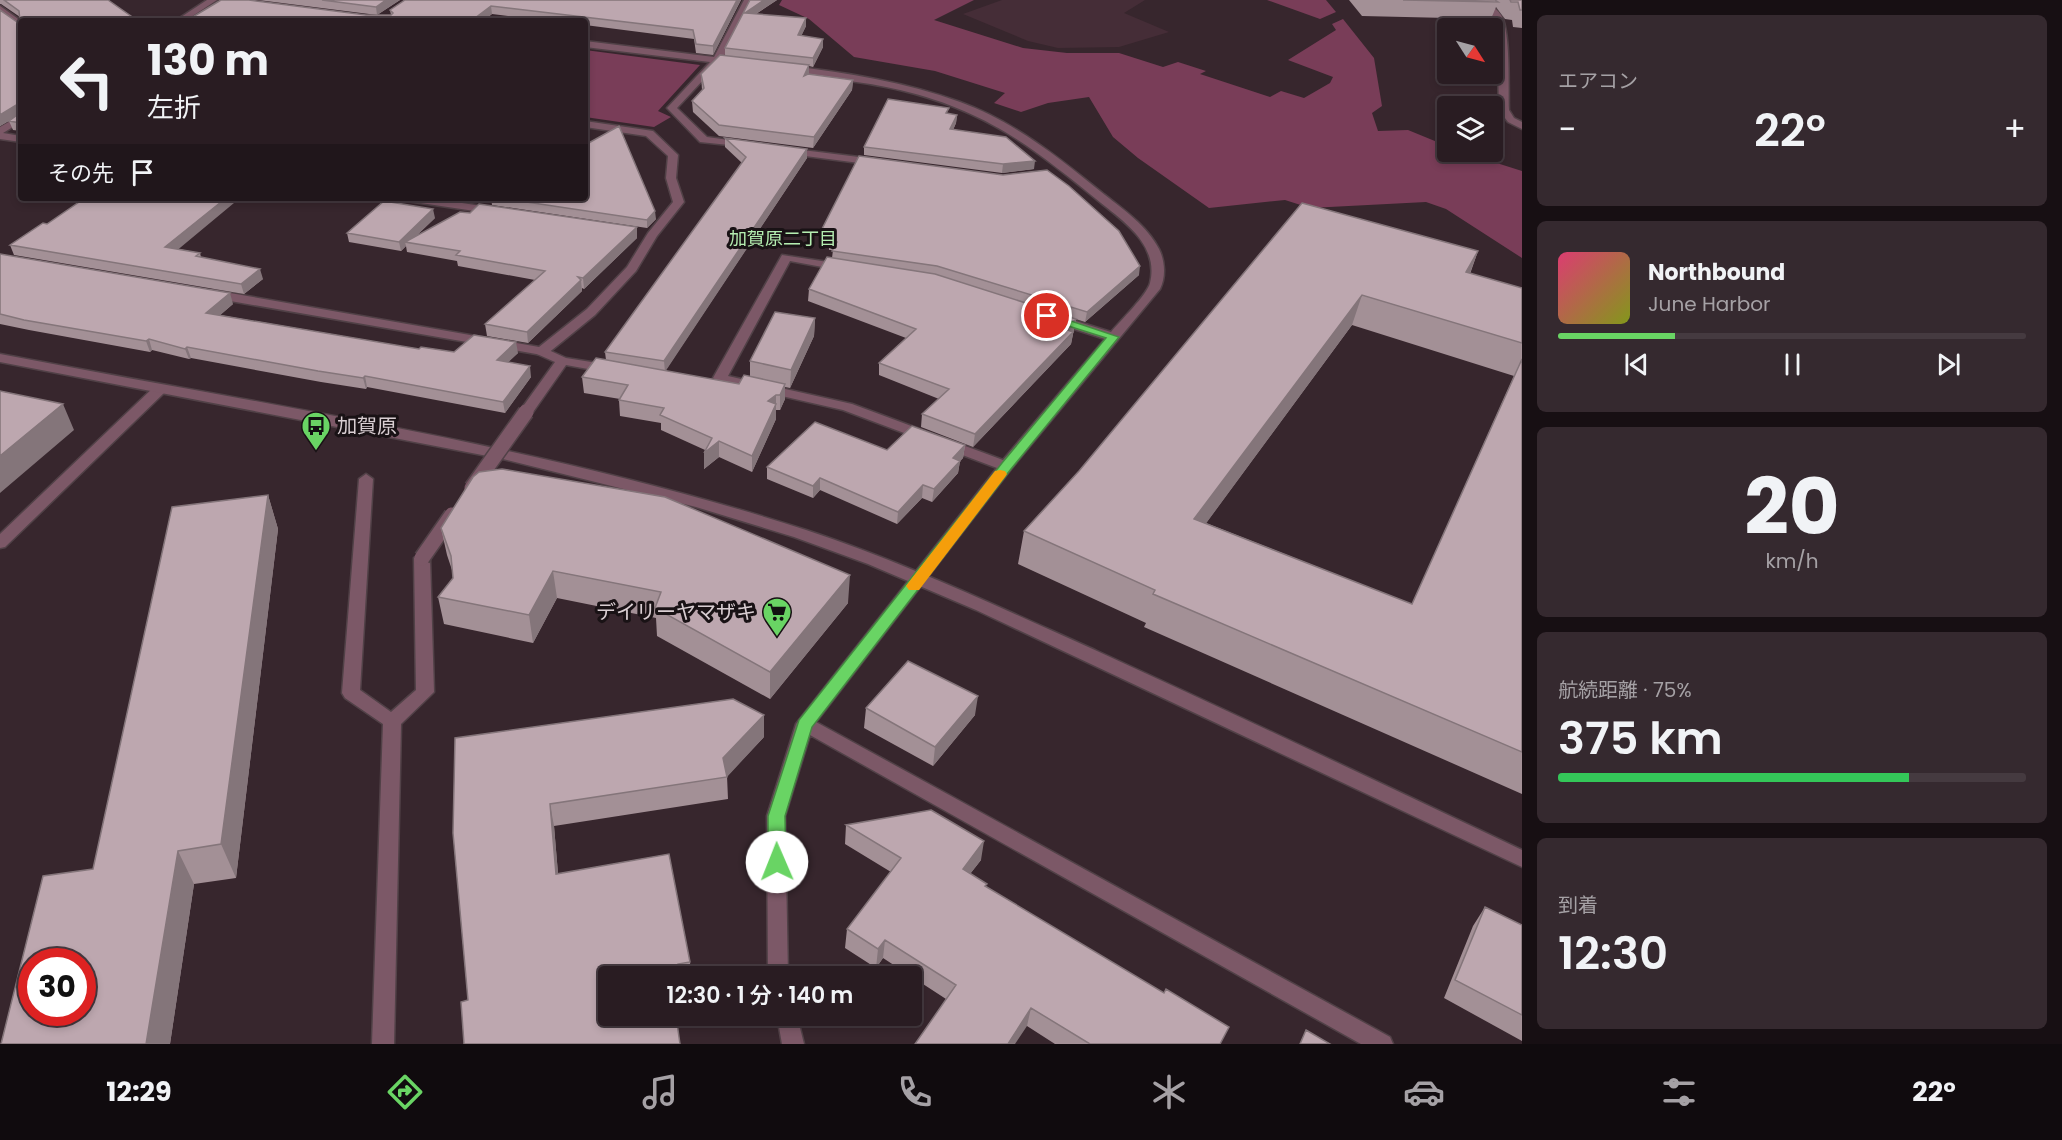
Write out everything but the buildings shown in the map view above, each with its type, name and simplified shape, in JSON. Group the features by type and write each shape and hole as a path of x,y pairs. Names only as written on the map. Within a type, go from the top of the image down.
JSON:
{"street":[{"path":"184,18 213,0"},
{"path":"748,0 717,60 672,108 704,140 750,146"},
{"path":"1477,0 1496,14 1501,26 1504,110 1511,120 1522,126"},
{"path":"0,9 18,23"},
{"path":"588,44 749,64"},
{"path":"778,966 776,816 805,724 1006,466 1156,286 1157,259 1141,231 1010,128 946,100 873,80 782,68"},
{"path":"0,131 18,120"},
{"path":"542,351 591,312 632,270 647,235 679,202 671,178 673,155 650,133 588,124"},
{"path":"0,136 18,139"},
{"path":"773,149 887,164"},
{"path":"427,201 512,214"},
{"path":"855,268 786,257 715,379 847,407 1006,466"},
{"path":"200,292 542,351 563,361 621,371"},
{"path":"1047,316 1113,337"},
{"path":"0,358 159,390 451,443 692,499 802,534 920,578 1237,722 1522,859"},
{"path":"382,1044 392,721 425,692 422,558 563,361"},
{"path":"0,543 159,390"},
{"path":"366,479 351,693 392,721"},
{"path":"805,724 1382,1044"},
{"path":"789,1026 793,1044"}],"shaded area":[{"path":"782,0 974,0 934,20 1023,48 1067,53 1119,53 1163,67 1178,62 1206,71 1200,74 1270,97 1281,91 1304,98 1330,83 1333,77 1288,60 1336,30 1332,24 1343,19 1374,58 1382,106 1372,113 1378,131 1408,130 1437,142 1437,162 1494,162 1522,171 1522,258 1446,209 1426,202 1310,208 1285,200 1209,208 1138,158 1113,137 1089,97 1048,103 1021,112 994,103 1005,93 935,71 854,57 809,19 779,5"},
{"path":"1002,0 1145,0 1124,13 1169,32 1119,47 1058,48 1028,41 963,14"},
{"path":"1267,0 1326,0 1336,12 1320,19"},
{"path":"588,50 700,65 658,111 671,117 654,127 588,117"}],"slow traffic":[{"path":"914,586 1000,474"}],"place":[{"name":"加賀原","path":"316,452"},
{"name":"デイリーヤマザキ","path":"777,638"}],"district":[{"name":"加賀原二丁目","path":"783,239"}],"route":[{"path":"777,862 776,816 805,724 1006,466 1113,337 1047,316"}]}
